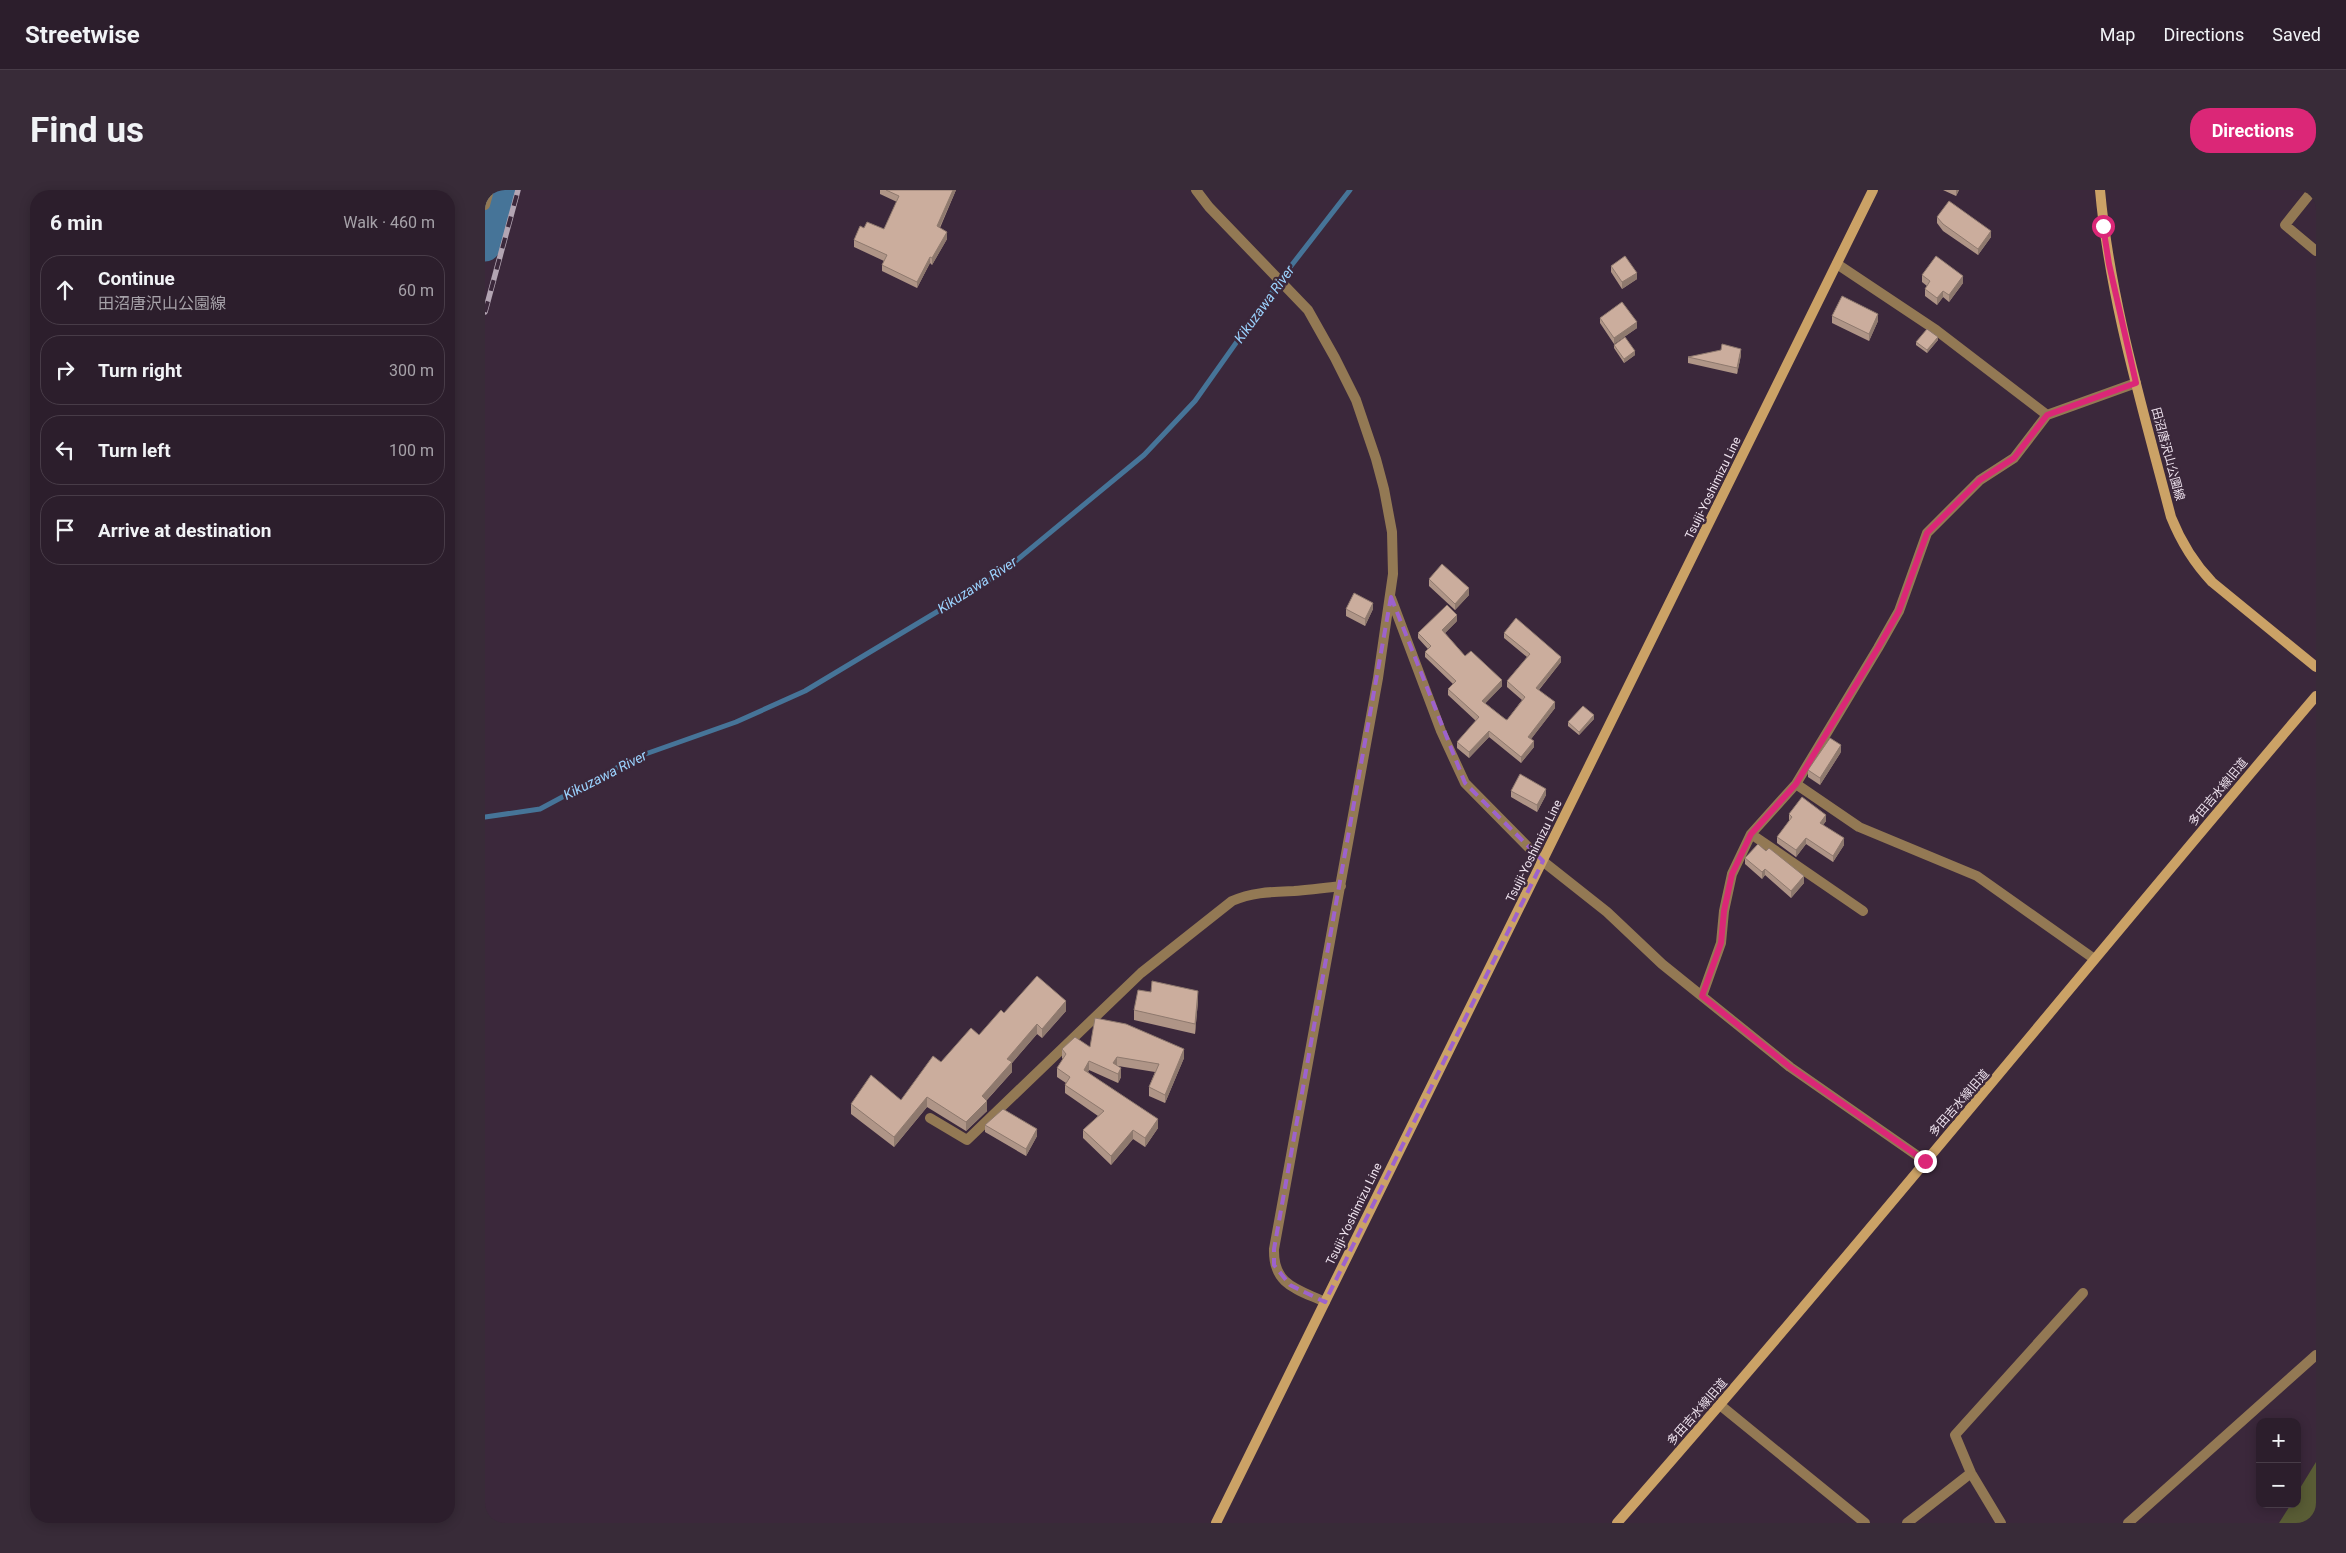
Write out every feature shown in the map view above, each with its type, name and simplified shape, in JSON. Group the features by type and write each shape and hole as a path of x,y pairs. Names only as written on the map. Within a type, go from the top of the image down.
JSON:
{"main road":[{"name":"Tsuiji-Yoshimizu Line","path":"1216,1523 1873,190"},
{"name":"田沼唐沢山公園線","path":"2100,190 2109,264 2136,383 2171,517 2188,553 2212,582 2316,667"},
{"name":"多田吉水線旧道","path":"1617,1523 1720,1405 1986,1091 2093,958 2316,696"}],"street":[{"path":"485,205 489,190"},
{"path":"1196,190 1209,207 1308,310 1356,400 1385,489 1391,523 1393,552 1391,598 1274,1257 1274,1265 1290,1286 1325,1302"},
{"path":"2313,190 2285,224 2316,251"},
{"path":"1837,264 1936,330 2047,415"},
{"path":"1702,996 1721,943 1724,911 1732,874 1751,834 1796,784 1899,611 1927,533 1980,480 2014,458 2047,415 2136,383"},
{"path":"1391,598 1441,731 1465,783 1543,861 1607,912 1662,964 1790,1067 1925,1161"},
{"path":"1796,784 1859,827 1977,876 2093,958"},
{"path":"1751,834 1863,910"},
{"path":"930,1118 967,1140 1141,973 1232,901 1248,894 1341,886"},
{"path":"2001,1523 1971,1473 1955,1435 2083,1293"},
{"path":"2128,1523 2316,1355"},
{"path":"1720,1405 1865,1523"},
{"path":"1907,1523 1971,1473"}],"highlighted area":[{"path":"1391,597 1465,783 1543,861 1325,1302 1290,1285 1274,1265 1274,1249"}],"green space":[{"path":"2316,1462 2316,1523 2279,1523 2288,1508 2301,1508 2301,1486"}],"building":[{"path":"886,190 953,190 937,226 947,232 932,258 930,257 917,282 882,265 887,255 854,240 860,226 864,228 867,222 884,229 899,196"},
{"path":"1949,201 1991,231 1978,249 1943,224 1937,217"},
{"path":"1625,256 1637,273 1622,282 1611,266"},
{"path":"1936,256 1963,276 1949,295 1943,291 1937,298 1925,289 1930,281 1922,275"},
{"path":"1842,296 1878,314 1869,334 1832,316"},
{"path":"1622,302 1637,322 1614,338 1600,318"},
{"path":"1927,329 1938,337 1927,350 1916,342"},
{"path":"1625,337 1635,351 1624,359 1614,345"},
{"path":"1722,344 1741,349 1737,368 1688,357 1721,350"},
{"path":"1442,564 1469,588 1455,604 1429,579"},
{"path":"1354,593 1373,603 1365,619 1346,609"},
{"path":"1447,605 1457,615 1442,630 1465,656 1471,651 1502,680 1482,701 1507,720 1525,697 1507,681 1530,654 1504,633 1516,618 1561,657 1536,688 1555,702 1528,737 1534,741 1521,757 1489,731 1469,752 1457,742 1479,717 1448,689 1456,681 1425,652 1431,646 1418,633"},
{"path":"1583,706 1594,715 1579,732 1568,722"},
{"path":"1830,738 1841,745 1820,778 1808,770"},
{"path":"1520,774 1546,789 1537,805 1511,791"},
{"path":"1802,797 1826,815 1820,823 1844,838 1833,856 1806,838 1796,850 1777,837 1792,817 1789,814"},
{"path":"1758,844 1766,851 1769,848 1804,876 1791,891 1765,869 1762,872 1745,858"},
{"path":"1037,976 1066,1001 1042,1029 1037,1024 1007,1059 1012,1062 982,1096 987,1101 966,1122 927,1097 894,1137 851,1104 871,1075 901,1100 933,1056 941,1062 971,1028 979,1035 1001,1010 1004,1013"},
{"path":"1152,981 1198,991 1195,1024 1134,1010 1138,990 1151,992"},
{"path":"1095,1018 1126,1024 1184,1049 1165,1095 1149,1087 1159,1064 1117,1057 1113,1063 1121,1068 1118,1074 1089,1061 1084,1070 1158,1119 1145,1138 1133,1130 1111,1156 1083,1130 1104,1111 1065,1085 1070,1077 1057,1068 1066,1054 1062,1049 1075,1037 1090,1047"},
{"path":"1003,1109 1037,1129 1026,1149 985,1125"}],"waterway":[{"name":"Kikuzawa River","path":"485,246 500,190"},
{"name":"Kikuzawa River","path":"485,817 540,809 637,757 736,722 805,691 1000,574 1144,455 1195,401 1284,275 1350,190"}],"railway":[{"path":"485,312 518,190"}],"route":[{"path":"1925,1161 1790,1067 1751,1038 1727,1015 1702,996 1721,943 1724,911 1732,874 1751,834 1796,784 1878,648 1899,611 1912,580 1927,533 1980,480 2014,458 2047,415 2136,383 2120,317 2103,226"}]}
